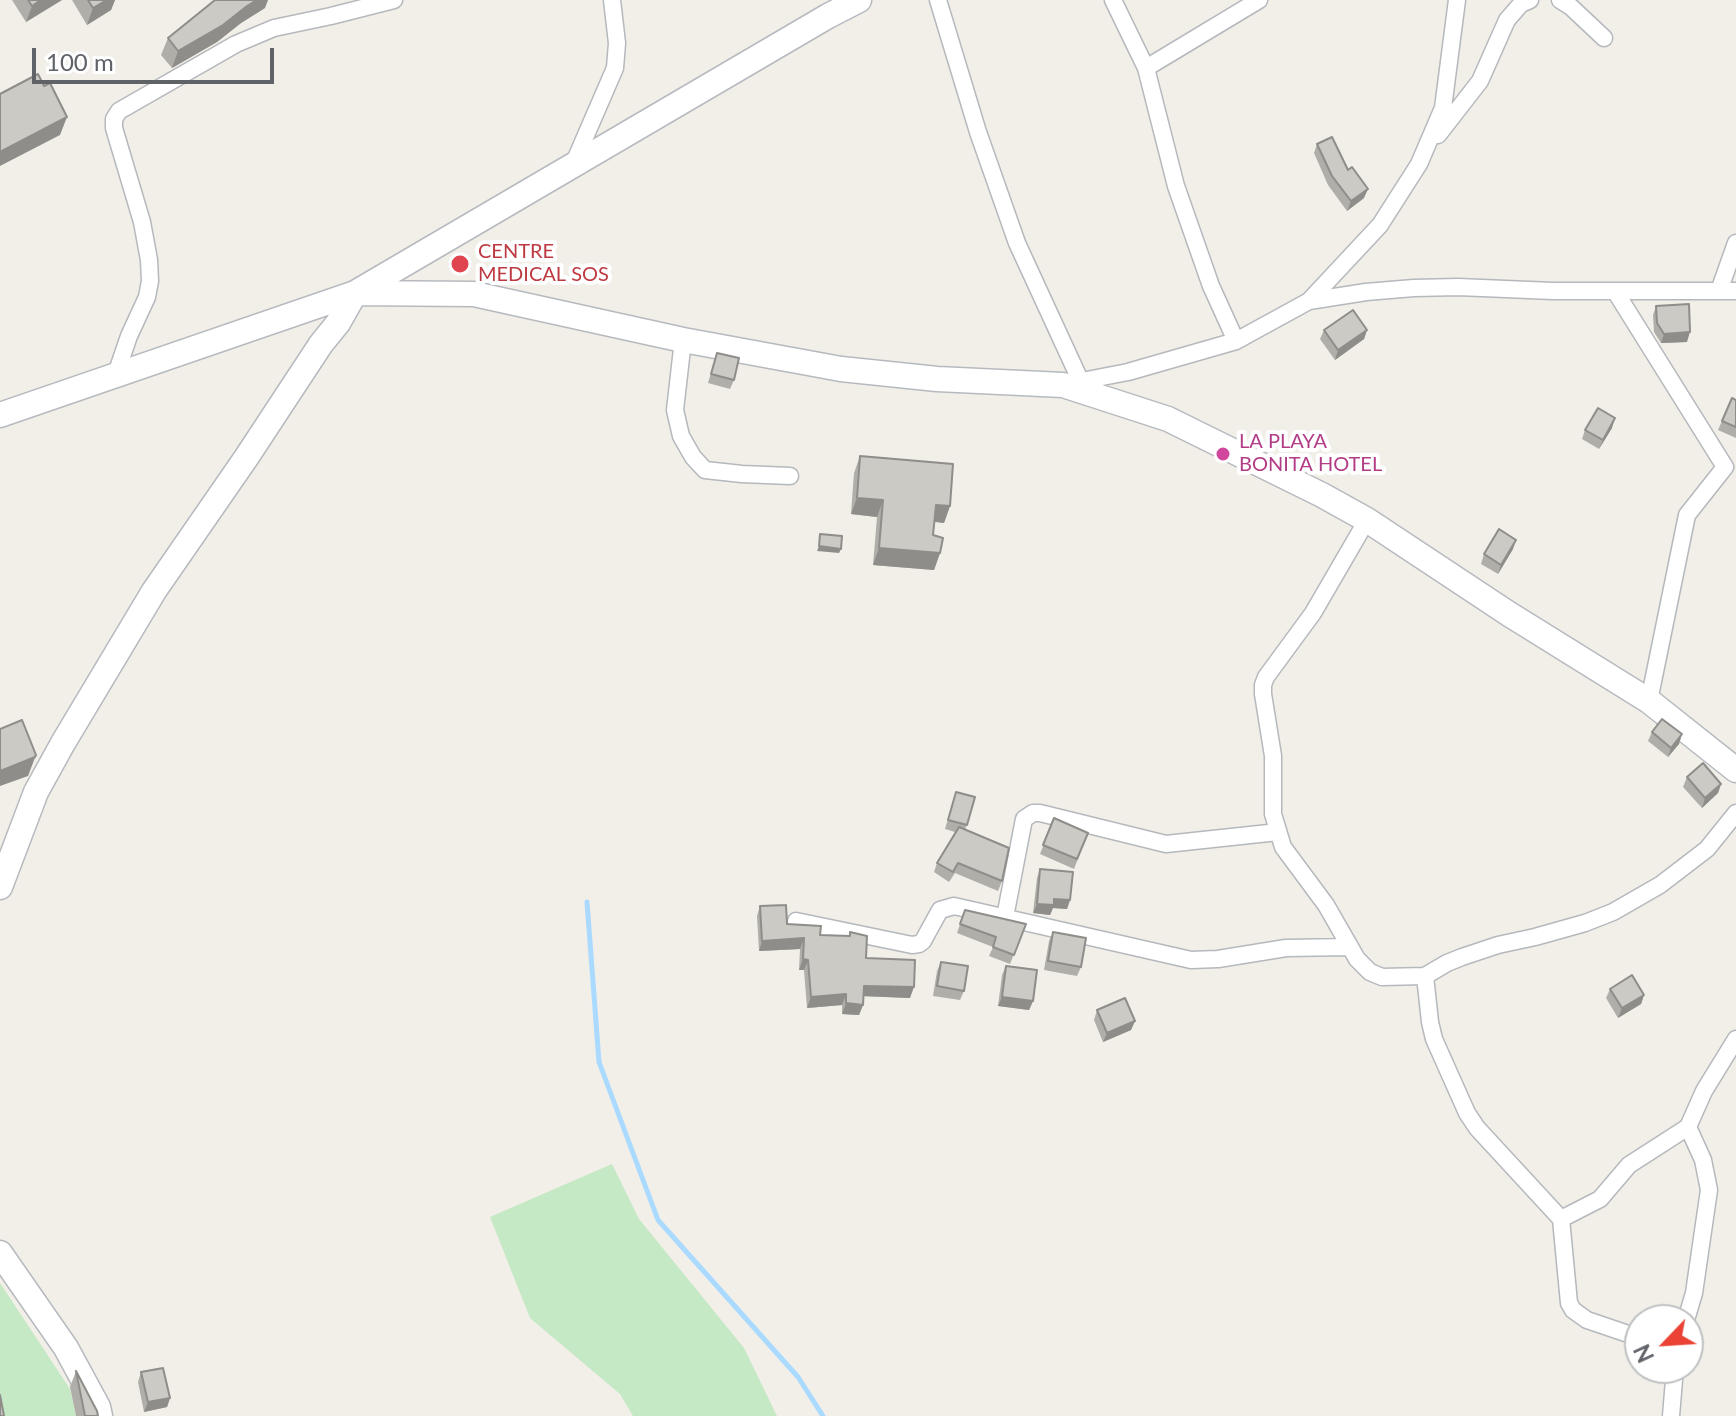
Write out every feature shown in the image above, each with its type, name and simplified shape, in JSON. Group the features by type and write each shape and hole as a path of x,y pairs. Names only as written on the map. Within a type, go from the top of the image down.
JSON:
{"street":[{"path":"116,374 147,297 150,281 142,222 114,128 114,119 119,111 236,44 274,28 394,0"},
{"path":"573,165 615,68 617,43 612,0"},
{"path":"0,415 355,293 859,0"},
{"path":"938,0 1012,231 1072,384 1168,419 1367,520 1509,614 1649,701 1736,770"},
{"path":"1113,0 1146,68 1176,186 1211,286 1236,341"},
{"path":"1146,68 1259,0"},
{"path":"355,293 474,294 683,340 841,369 937,379 1072,384 1128,372 1236,341 1309,301 1380,225 1419,164 1443,108 1457,0"},
{"path":"1425,151 1480,81 1507,20 1521,4 1530,0"},
{"path":"1560,0 1604,38"},
{"path":"1309,301 1414,288 1727,291 1736,243"},
{"path":"1615,291 1725,467 1687,515 1649,701"},
{"path":"0,887 36,792 146,603 338,323 355,293"},
{"path":"683,340 675,410 681,436 693,457 705,470 790,476"},
{"path":"1367,520 1313,613 1263,685 1273,756 1273,814 1283,847 1326,905 1357,959 1370,972 1382,977 1425,976 1447,963 1498,945 1585,923 1633,902 1660,885 1707,849 1736,813"},
{"path":"1005,917 1024,819 1033,813 1166,844 1278,832"},
{"path":"796,921 912,945 923,941 940,910 966,907 1191,960 1286,948 1350,947"},
{"path":"1425,976 1434,1039 1467,1113 1477,1128 1561,1219 1569,1303 1587,1320 1624,1333"},
{"path":"1561,1219 1600,1199 1629,1165 1688,1127 1704,1091 1736,1039"},
{"path":"1688,1127 1703,1160 1709,1190 1691,1304"},
{"path":"0,1253 66,1348 100,1416"},
{"path":"1671,1416 1674,1384"}],"green space":[{"path":"612,1164 639,1219 744,1348 777,1416 633,1416 620,1394 530,1318 490,1217"},
{"path":"0,1283 70,1389 76,1416 0,1416"}],"building":[{"path":"88,0 107,0 93,8"},
{"path":"215,0 257,0 223,25 178,51 168,38"},
{"path":"38,74 44,86 50,83 67,117 0,152 0,94"},
{"path":"1332,137 1348,170 1352,167 1368,189 1351,201 1332,176 1317,144"},
{"path":"1689,304 1690,332 1664,334 1657,323 1656,306"},
{"path":"1353,310 1367,330 1338,350 1324,330"},
{"path":"717,353 739,358 734,380 711,374"},
{"path":"1732,398 1736,400 1736,427 1722,421"},
{"path":"1598,408 1615,418 1603,440 1585,430"},
{"path":"860,456 953,464 950,506 936,505 933,535 943,538 940,553 879,548 883,500 857,498"},
{"path":"1499,529 1516,540 1501,565 1484,554"},
{"path":"820,534 842,536 841,549 819,546"},
{"path":"1662,719 1682,734 1671,748 1652,732"},
{"path":"22,720 36,755 0,771 0,729"},
{"path":"1703,763 1721,784 1705,798 1687,777"},
{"path":"956,792 975,797 967,825 948,820"},
{"path":"1054,818 1088,833 1077,859 1043,845"},
{"path":"959,827 1009,848 1002,881 958,863 953,872 937,863"},
{"path":"1040,869 1073,872 1070,900 1054,899 1054,905 1037,904"},
{"path":"786,905 787,924 821,926 820,935 850,936 850,932 867,936 866,958 915,960 914,987 864,986 863,1005 846,1003 846,994 811,997 808,960 803,959 804,938 762,941 760,906"},
{"path":"965,910 1026,924 1014,955 993,947 996,937 960,924"},
{"path":"1053,932 1086,938 1081,967 1048,961"},
{"path":"941,962 968,966 964,991 937,986"},
{"path":"1006,966 1037,970 1033,1001 1002,997"},
{"path":"1632,975 1644,995 1622,1008 1610,989"},
{"path":"1125,998 1135,1021 1107,1033 1097,1010"},
{"path":"163,1368 170,1398 148,1402 141,1372"},
{"path":"76,1371 97,1411 98,1416 85,1416"},
{"path":"0,1395 4,1416 0,1416"}],"waterway":[{"path":"587,902 599,1062 658,1220 798,1377 823,1416"}],"place":[{"name":"CENTRE MEDICAL SOS","path":"460,264"},
{"name":"LA PLAYA BONITA HOTEL","path":"1223,454"}]}
